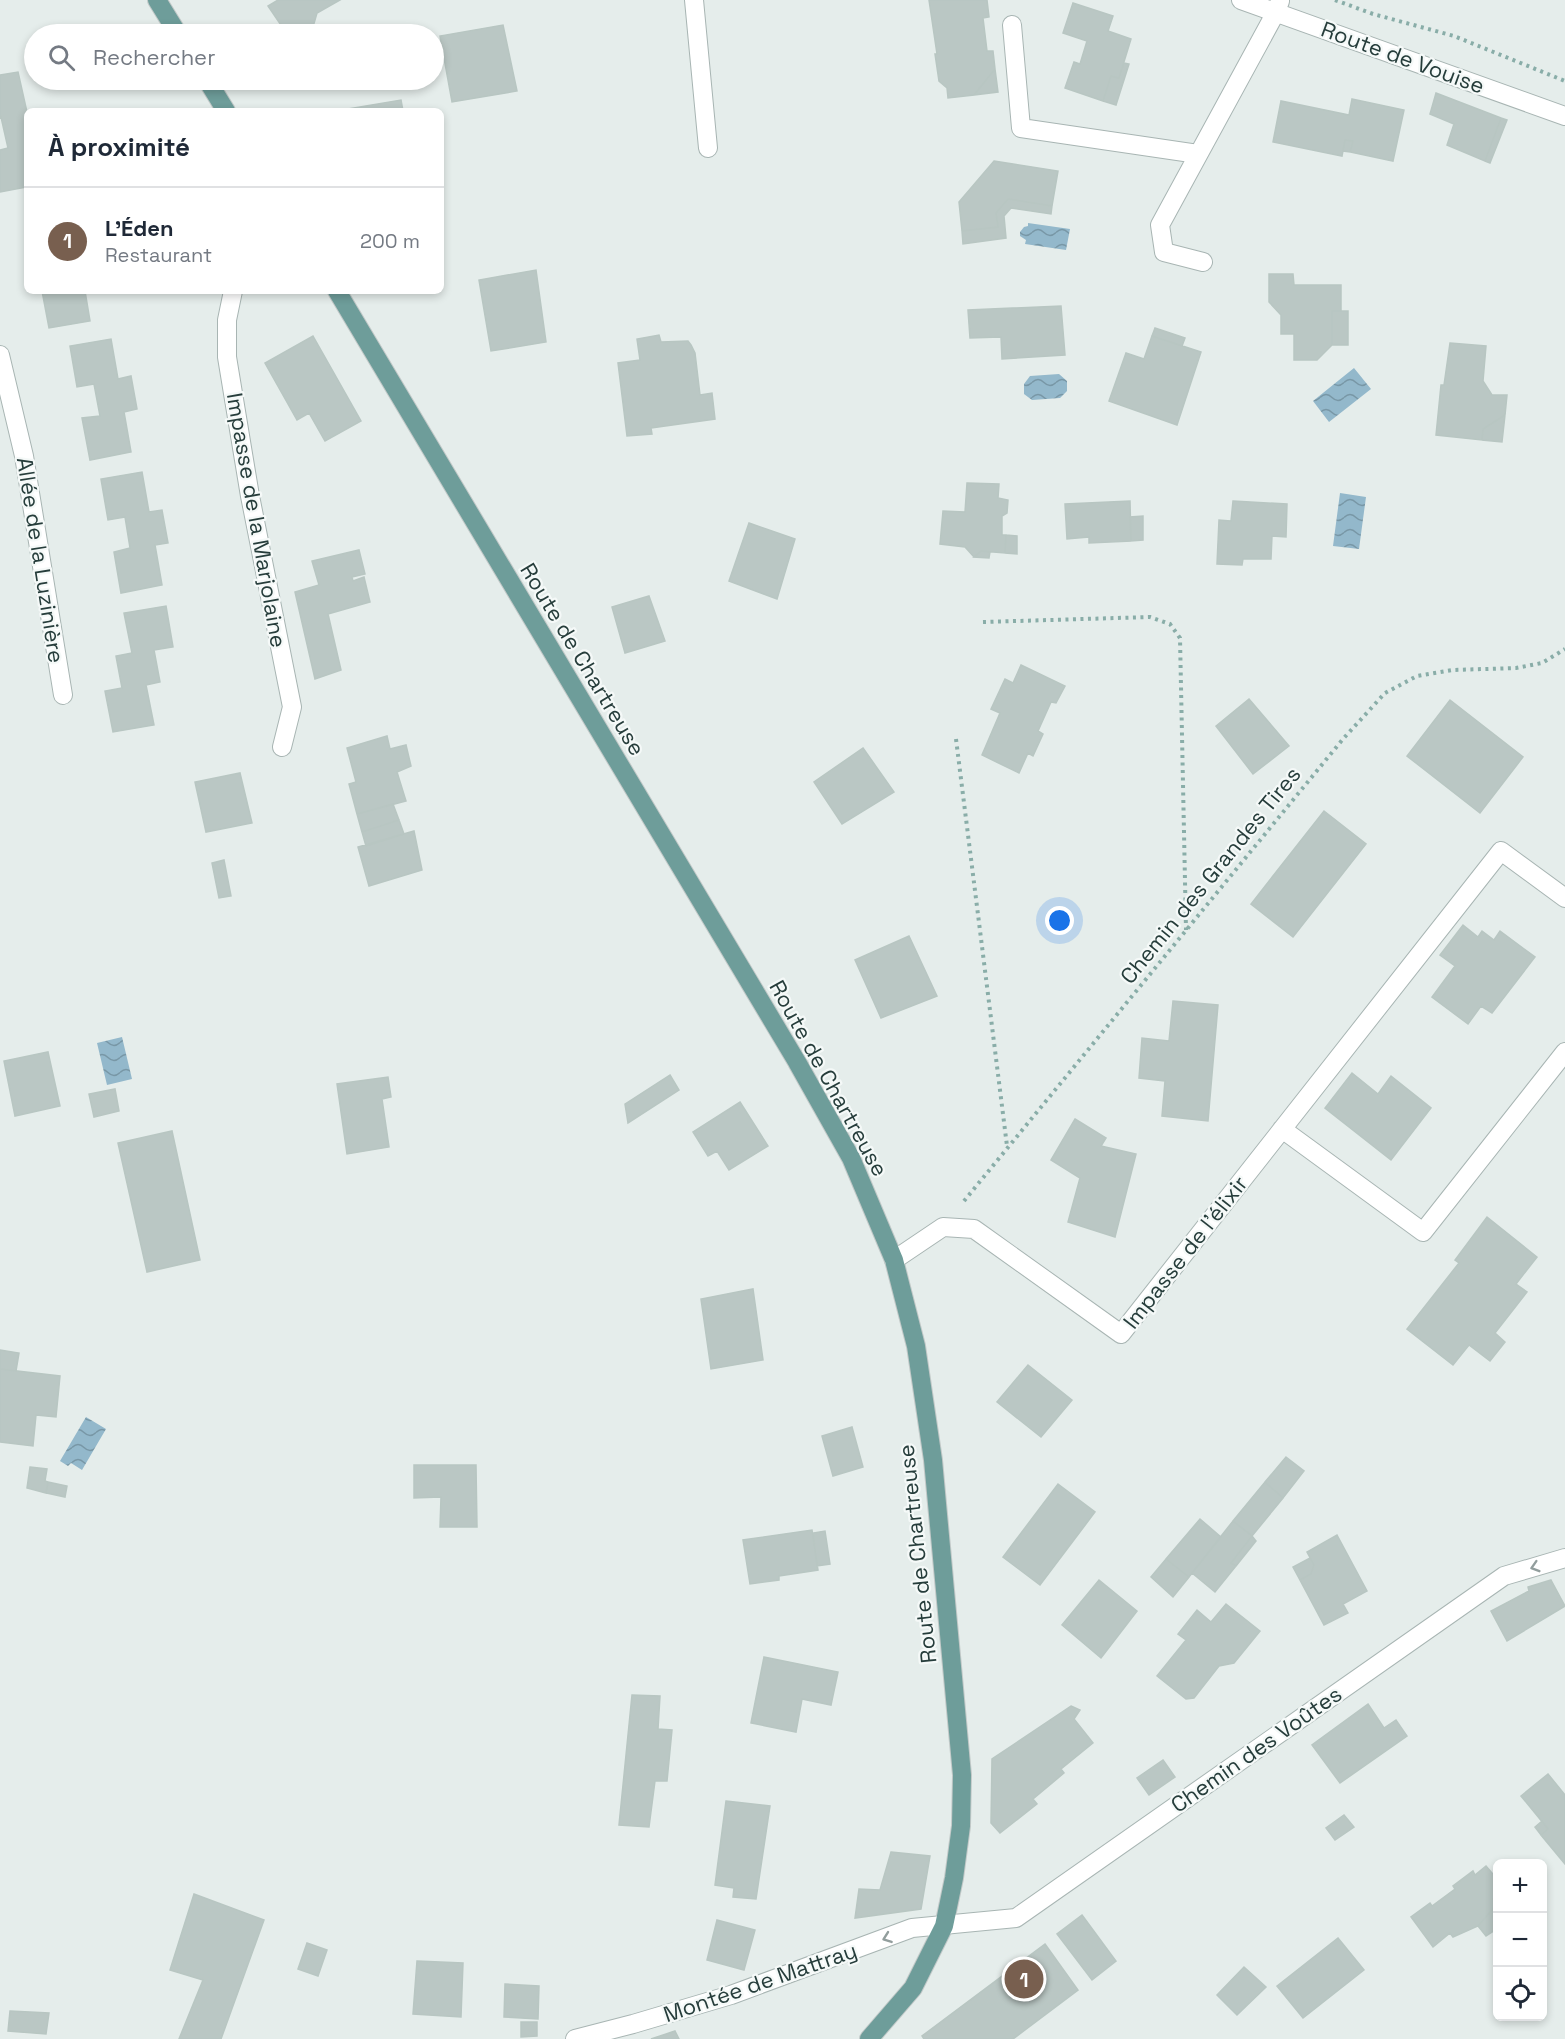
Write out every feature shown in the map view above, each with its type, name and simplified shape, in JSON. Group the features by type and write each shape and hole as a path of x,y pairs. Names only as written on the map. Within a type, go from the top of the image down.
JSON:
{"main road":[{"path":"157,0 172,24"},
{"path":"213,90 224,108"},
{"name":"Route de Chartreuse","path":"339,294 797,1062 851,1158 894,1260 916,1346 933,1460 962,1775 960,1837 944,1926 913,1988 869,2039"}],"street":[{"path":"694,0 708,148"},
{"name":"Route de Vouise","path":"1241,0 1278,6 1565,116"},
{"path":"1203,262 1164,252 1160,225 1278,6"},
{"path":"1012,26 1021,128 1198,154"},
{"name":"Impasse de la Marjolaine","path":"232,294 227,320 228,357 250,496 292,707 282,747"},
{"name":"Allée de la Luzinière","path":"0,355 24,456 63,695"},
{"name":"Impasse de l'élixir","path":"944,1227 974,1229 1121,1334 1501,851 1565,898"},
{"path":"1282,1129 1423,1232 1565,1052"},
{"path":"894,1260 944,1227"},
{"name":"Chemin des Voûtes","path":"944,1926 1016,1918 1504,1576 1565,1558"},
{"name":"Montée de Mattray","path":"575,2039 731,1995 912,1929 944,1926"}],"path":[{"path":"1335,0 1373,14 1454,36 1565,81"},
{"path":"983,622 1150,617 1170,624 1180,638 1186,930"},
{"name":"Chemin des Grandes Tires","path":"944,1227 1007,1147 1343,739 1385,693 1417,676 1453,670 1516,668 1542,663 1565,649"},
{"path":"956,739 1007,1147"}],"water":[{"path":"1028,223 1070,229 1066,250 1025,244 1026,240 1020,236 1020,232 1028,226"},
{"path":"1354,368 1371,389 1329,422 1313,401"},
{"path":"1059,374 1067,381 1067,391 1060,398 1032,400 1024,394 1024,384 1030,376"},
{"path":"1340,493 1366,497 1359,549 1333,546"},
{"path":"122,1037 132,1079 107,1085 97,1043"},
{"path":"86,1417 106,1429 82,1470 71,1463 68,1466 60,1461"}],"building":[{"path":"278,0 340,0 317,13 314,24 280,24 268,6"},
{"path":"929,0 987,0 989,17 983,18 987,51 993,51 995,69 974,95 948,98 947,88 939,81"},
{"path":"1073,3 1113,16 1108,31 1131,39 1119,78 1111,76 1103,101 1065,88 1074,62 1080,64 1087,41 1063,33"},
{"path":"503,25 517,91 452,102 444,58 444,35"},
{"path":"1124,63 1129,64 1116,105 1103,101 1111,76 1119,78"},
{"path":"995,69 998,92 974,95"},
{"path":"18,72 26,108 24,108 24,188 0,192 0,150 8,148 0,118 0,75"},
{"path":"1436,93 1501,118 1485,161 1447,145 1454,124 1430,114"},
{"path":"1352,99 1404,110 1393,161 1350,152 1353,141 1345,140 1342,156 1273,142 1281,101 1349,115"},
{"path":"401,100 402,108 354,108"},
{"path":"1501,118 1507,120 1490,163 1485,161"},
{"path":"1345,140 1353,141 1350,152 1343,151"},
{"path":"994,161 1058,171 1052,206 1008,199 996,213 998,227 962,231 959,202"},
{"path":"1008,199 1052,206 1051,214 1011,208 1004,216 1006,238 963,244 962,231 998,227 996,213"},
{"path":"536,270 546,342 491,351 479,280"},
{"path":"1269,274 1293,274 1294,285 1341,285 1341,311 1332,311 1332,345 1317,360 1294,360 1294,334 1281,334 1281,315 1269,302"},
{"path":"43,294 86,294 90,321 49,328"},
{"path":"1061,306 1065,355 1002,359 1001,337 970,338 968,310"},
{"path":"1332,311 1348,311 1348,345 1332,345"},
{"path":"1155,328 1185,338 1182,346 1152,336"},
{"path":"659,335 661,342 688,341 691,345 695,353 700,395 712,393 715,419 651,428 652,434 627,436 618,363 640,360 637,339"},
{"path":"313,336 361,421 325,441 309,413 297,420 265,363"},
{"path":"1152,336 1201,352 1177,425 1109,401 1126,353 1144,359"},
{"path":"111,339 118,379 131,376 137,409 124,412 131,452 90,460 82,418 100,416 94,384 77,387 70,346"},
{"path":"1450,343 1486,346 1483,381 1492,395 1507,395 1505,415 1483,429 1482,440 1436,435 1441,385 1444,385"},
{"path":"1505,415 1502,442 1482,440 1483,429"},
{"path":"142,472 149,512 162,510 168,543 155,545 162,585 121,593 114,552 130,548 125,517 108,520 101,479"},
{"path":"967,483 999,484 998,498 1008,500 1007,513 1002,516 1002,535 1006,535 1005,553 981,551 974,557 965,547 940,544 943,511 965,512"},
{"path":"1130,501 1131,541 1089,543 1089,537 1067,539 1065,504"},
{"path":"1233,501 1287,504 1286,537 1272,536 1271,559 1243,559 1242,565 1217,564 1219,520 1231,521"},
{"path":"1143,516 1143,540 1131,541 1130,517"},
{"path":"749,523 795,539 777,599 729,581"},
{"path":"1006,535 1017,536 1017,554 1005,553"},
{"path":"359,550 365,574 352,577 353,581 364,577 370,602 328,614 341,670 315,679 295,592 319,585 312,561"},
{"path":"981,551 990,552 989,558 974,557"},
{"path":"649,596 665,641 625,653 612,607"},
{"path":"166,606 173,647 154,650 160,682 146,685 154,725 113,732 105,691 122,688 116,656 132,653 124,613"},
{"path":"1021,665 1065,686 1056,703 1051,702 1038,731 1043,734 1033,756 1028,753 1019,773 982,755 1000,713 991,709 1005,679 1013,683"},
{"path":"1249,699 1289,746 1253,774 1216,726"},
{"path":"1450,700 1523,757 1480,813 1407,756"},
{"path":"387,736 390,749 406,745 411,766 397,772 406,801 357,814 349,784 356,782 347,748"},
{"path":"863,748 894,792 842,824 814,782"},
{"path":"240,773 252,823 206,832 195,782"},
{"path":"393,804 399,820 362,832 357,814"},
{"path":"1324,811 1366,844 1293,937 1251,904"},
{"path":"399,820 404,834 366,846 362,832"},
{"path":"414,831 422,870 369,886 358,847"},
{"path":"224,860 231,896 219,898 212,863"},
{"path":"1463,925 1478,937 1482,931 1494,940 1500,931 1535,957 1492,1013 1481,1006 1468,1024 1432,997 1455,966 1440,955"},
{"path":"909,936 937,996 881,1018 855,960"},
{"path":"1173,1001 1218,1005 1208,1121 1162,1116 1165,1081 1139,1078 1142,1038 1169,1041"},
{"path":"48,1052 60,1106 15,1116 4,1061"},
{"path":"1352,1073 1378,1094 1391,1076 1431,1108 1391,1160 1325,1108"},
{"path":"670,1075 679,1090 628,1123 625,1104"},
{"path":"388,1077 391,1097 382,1099 389,1147 347,1154 337,1084"},
{"path":"115,1089 119,1111 94,1117 89,1094"},
{"path":"740,1102 768,1146 729,1170 717,1151 708,1156 693,1132"},
{"path":"1075,1119 1106,1138 1101,1146 1136,1154 1115,1237 1068,1222 1080,1178 1051,1160"},
{"path":"172,1131 200,1260 147,1272 118,1143"},
{"path":"1487,1217 1537,1257 1516,1284 1527,1292 1495,1333 1505,1342 1490,1361 1469,1345 1453,1365 1407,1329 1459,1263 1455,1260"},
{"path":"753,1289 763,1360 711,1369 701,1299"},
{"path":"0,1350 19,1353 16,1371 0,1369"},
{"path":"1028,1365 1072,1400 1041,1437 997,1402"},
{"path":"0,1369 60,1376 56,1417 36,1415 33,1446 0,1442"},
{"path":"852,1427 863,1467 833,1476 822,1436"},
{"path":"1286,1457 1304,1471 1283,1498 1265,1482"},
{"path":"414,1465 476,1465 477,1527 440,1527 441,1497 414,1498"},
{"path":"30,1467 47,1469 46,1493 27,1488"},
{"path":"48,1482 67,1486 65,1497 46,1493"},
{"path":"1265,1482 1283,1498 1252,1536 1233,1521"},
{"path":"1058,1484 1095,1512 1040,1585 1003,1557"},
{"path":"1200,1519 1221,1537 1189,1577 1166,1559"},
{"path":"1233,1521 1252,1536 1231,1563 1236,1566 1215,1592 1192,1573"},
{"path":"812,1530 818,1570 779,1576 779,1580 750,1584 743,1540"},
{"path":"825,1531 830,1564 817,1566 813,1533"},
{"path":"1337,1535 1367,1591 1343,1604 1348,1613 1324,1625 1300,1580 1311,1574 1314,1565 1307,1552"},
{"path":"1252,1536 1256,1541 1236,1566 1231,1563"},
{"path":"1310,1558 1314,1565 1311,1574 1300,1580 1293,1567"},
{"path":"1166,1559 1189,1577 1173,1597 1151,1577"},
{"path":"1099,1580 1137,1611 1101,1658 1062,1625"},
{"path":"1551,1580 1565,1606 1507,1641 1491,1611 1529,1591 1528,1587"},
{"path":"1226,1604 1260,1631 1234,1663 1219,1666 1194,1698 1186,1699 1157,1676 1186,1640 1178,1634 1197,1610 1211,1622"},
{"path":"764,1657 838,1672 831,1705 802,1699 796,1732 751,1723"},
{"path":"632,1695 660,1696 658,1729 672,1730 667,1781 655,1781 649,1827 619,1825"},
{"path":"1368,1704 1384,1728 1396,1720 1407,1736 1340,1783 1312,1745"},
{"path":"1071,1706 1080,1710 1074,1719 1093,1743 1061,1769 1064,1773 1033,1799 1037,1804 1000,1833 991,1823 992,1759"},
{"path":"1163,1760 1175,1777 1149,1795 1137,1778"},
{"path":"1548,1774 1565,1795 1565,1864 1541,1835 1548,1829 1521,1796"},
{"path":"726,1801 770,1806 756,1899 733,1897 734,1888 715,1885"},
{"path":"1344,1815 1354,1827 1335,1840 1326,1828"},
{"path":"1542,1821 1548,1829 1541,1835 1535,1827"},
{"path":"891,1852 930,1856 921,1909 855,1918 859,1889 880,1890"},
{"path":"1486,1866 1493,1874 1493,1909 1478,1926 1453,1937 1450,1933 1433,1947 1411,1917 1430,1903 1432,1906 1455,1889 1453,1886 1473,1871 1475,1875"},
{"path":"194,1894 264,1920 221,2039 179,2039 203,1980 170,1970"},
{"path":"1493,1909 1493,1931 1486,1936 1478,1926"},
{"path":"1082,1915 1116,1961 1092,1980 1057,1934"},
{"path":"717,1920 755,1930 744,1970 707,1960"},
{"path":"1338,1938 1364,1970 1303,2018 1277,1986"},
{"path":"307,1943 327,1950 318,1976 298,1969"},
{"path":"1045,1944 1078,1990 1013,2039 924,2039 922,2036"},
{"path":"417,1961 463,1963 461,2017 413,2014"},
{"path":"1244,1967 1266,1987 1237,2015 1217,1995"},
{"path":"505,1984 539,1986 538,2019 504,2017"},
{"path":"10,2011 49,2013 46,2034 8,2031"},
{"path":"521,2022 537,2022 537,2036 521,2037"},
{"path":"675,2031 679,2039 651,2039"}],"place":[{"name":"L'Éden","path":"1024,1979"}]}
